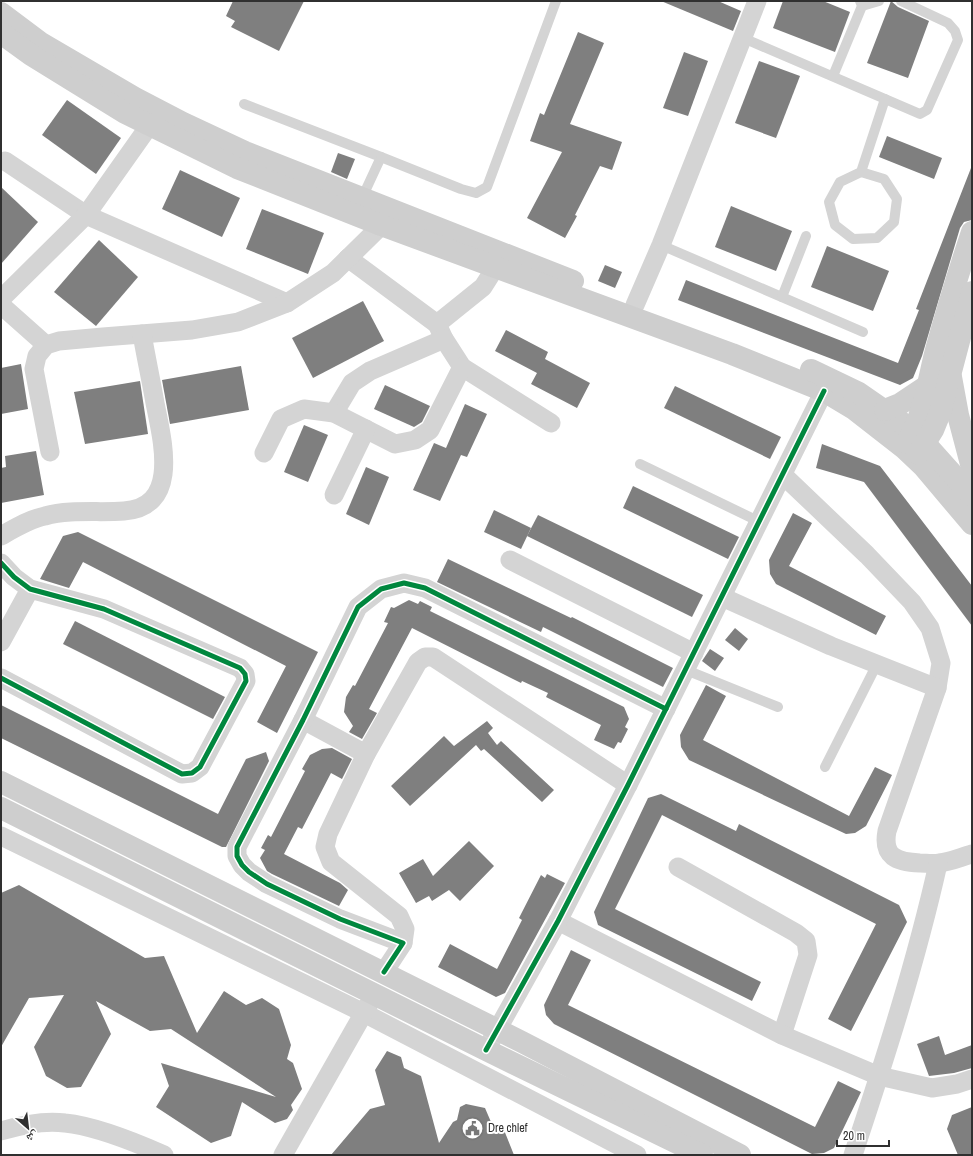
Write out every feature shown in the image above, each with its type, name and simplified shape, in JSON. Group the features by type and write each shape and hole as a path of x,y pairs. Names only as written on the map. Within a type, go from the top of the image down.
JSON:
{"main road":[{"path":"1,13 41,42 135,98 183,123 245,152 362,198 389,218 495,268 732,354 824,392 915,445 972,496"},
{"path":"1,33 31,55 125,113 237,168 389,218 635,305 760,350 830,378 859,393 885,410 915,445 972,524"},
{"path":"915,445 927,386 950,296 972,232"},
{"path":"915,445 933,430 940,413 972,292"},
{"path":"950,372 958,415 972,468"},
{"path":"885,410 900,404 927,386"},
{"path":"1,782 497,1029 740,1155"},
{"path":"1,808 486,1050 702,1155"}],"street":[{"path":"635,305 661,245 757,1"},
{"path":"1,299 86,215 149,126"},
{"path":"5,160 86,215 287,303"},
{"path":"50,452 34,369 37,356 46,345 74,340 192,330 238,322 287,303 333,274 389,218"},
{"path":"348,258 441,332 462,367 551,424"},
{"path":"334,413 352,383 370,371 441,332 483,287 495,268"},
{"path":"1,305 46,345"},
{"path":"1,536 19,526 46,516 126,511 140,508 149,503 156,494 163,478 165,454 142,334"},
{"path":"264,453 281,419 304,409 334,413 395,444 415,440 430,430 462,367"},
{"path":"486,1050 558,921 690,662 824,392"},
{"path":"334,495 366,429"},
{"path":"783,475 867,555 912,602 930,628 941,663 937,688 887,831 885,841 887,849 893,856 902,862 938,864 972,854"},
{"path":"510,560 690,662"},
{"path":"1,563 14,577 30,589 104,609 240,668 245,674 246,681 200,767 192,773 182,774 1,678"},
{"path":"403,943 340,919 267,884 250,872 237,856 237,847 303,720 358,607 381,589 404,583 425,588 666,709"},
{"path":"1,642 30,589"},
{"path":"722,597 831,646 937,688"},
{"path":"384,972 403,943 405,929 399,916 331,862 325,847 328,834 366,754 418,662 425,657 433,657 628,784"},
{"path":"303,720 366,754"},
{"path":"1,836 364,1013 637,1155"},
{"path":"853,1155 879,1076 925,919 938,864"},
{"path":"678,867 796,933 806,941 808,955 782,1035"},
{"path":"558,921 782,1035 879,1076 932,1088 957,1084 972,1079"},
{"path":"283,1155 375,994"},
{"path":"1,1131 35,1123 65,1123 110,1134 153,1153"}],"lane":[{"path":"244,104 461,189 476,193 487,186 556,1"},
{"path":"833,76 861,4 879,1"},
{"path":"743,38 920,114 927,110 958,40 956,31 948,23 901,1"},
{"path":"861,172 884,179 896,199 894,222 877,238 853,239 835,225 829,202 840,182 861,172 884,99"},
{"path":"362,198 381,157"},
{"path":"782,297 806,236"},
{"path":"661,245 863,332"},
{"path":"640,464 760,522"},
{"path":"690,662 778,707"},
{"path":"825,767 877,664"}],"building":[{"path":"233,1 304,1 279,51 231,27 235,21 226,16"},
{"path":"661,1 718,1 741,11 733,31"},
{"path":"783,1 823,1 850,12 835,52 773,28"},
{"path":"891,1 898,7 929,21 908,78 867,63"},
{"path":"578,32 604,43 570,124 622,142 612,170 600,166 565,238 527,218 562,152 530,141 540,113 544,115"},
{"path":"684,52 708,61 688,116 663,108"},
{"path":"759,61 800,76 776,138 735,123"},
{"path":"67,100 121,138 96,174 42,135"},
{"path":"887,136 942,158 934,179 879,157"},
{"path":"338,153 355,159 347,179 331,172"},
{"path":"971,168 972,220 964,222 960,228 922,356 913,378 900,385 678,300 686,280 898,363 919,310 916,309"},
{"path":"180,170 240,198 222,237 162,209"},
{"path":"1,187 38,222 1,264"},
{"path":"731,206 792,231 776,271 715,247"},
{"path":"262,209 324,233 308,274 246,249"},
{"path":"99,240 138,277 96,326 54,292"},
{"path":"827,246 889,271 873,311 811,287"},
{"path":"605,265 622,272 615,288 598,281"},
{"path":"363,301 384,341 313,378 292,338"},
{"path":"506,330 548,352 545,359 590,383 577,408 531,384 537,373 495,351"},
{"path":"21,364 28,409 1,414 1,368"},
{"path":"241,366 249,410 170,424 162,380"},
{"path":"140,381 148,434 85,444 74,392"},
{"path":"385,385 430,406 422,422 414,427 374,409"},
{"path":"675,386 781,437 770,459 664,408"},
{"path":"465,404 487,414 467,457 461,455 440,501 413,490 434,443 446,448"},
{"path":"304,425 328,435 308,482 284,472"},
{"path":"822,444 880,466 972,586 972,626 864,482 816,468"},
{"path":"36,451 44,495 1,503 1,468 6,467 5,456"},
{"path":"366,467 389,477 369,525 346,514"},
{"path":"633,486 739,537 728,559 623,508"},
{"path":"494,510 531,528 521,549 484,532"},
{"path":"793,513 812,523 789,566 886,616 876,635 776,584 770,574 769,560"},
{"path":"538,515 703,595 692,617 527,536"},
{"path":"78,532 318,652 277,733 257,722 286,666 83,562 69,588 40,579 63,536"},
{"path":"448,559 571,618 572,617 673,668 663,687 543,627 541,632 437,582"},
{"path":"409,600 418,604 420,601 432,607 430,611 624,707 629,719 625,727 628,729 621,743 618,742 614,749 594,740 601,725 546,697 548,693 522,681 521,683 412,628 369,709 377,713 362,739 349,732 353,726 344,712 346,697 353,685 355,686 388,623 384,622 391,607 394,608"},
{"path":"75,621 225,697 213,719 63,644"},
{"path":"735,628 748,639 739,651 725,640"},
{"path":"710,649 724,658 715,671 702,661"},
{"path":"706,685 726,696 703,740 849,816 875,767 892,775 866,826 855,833 846,834 689,760 681,747 680,735"},
{"path":"1,705 218,814 246,759 266,752 269,761 226,847 222,847 1,738"},
{"path":"487,721 493,728 488,733 497,745 501,741 554,790 542,802 484,749 481,751 476,745 410,806 391,786 444,736 454,746"},
{"path":"332,748 352,759 342,779 331,773 302,829 298,827 284,854 340,883 348,890 339,906 267,871 260,858 265,850 261,848 268,835 271,837 305,771 302,769 310,755 322,749"},
{"path":"661,794 736,831 739,824 899,905 907,922 851,1031 828,1019 876,924 662,815 615,909 761,982 752,1001 598,925 594,912 648,798"},
{"path":"469,841 494,866 460,901 449,890 432,901 429,896 416,903 399,873 423,859 433,876"},
{"path":"547,874 565,883 505,993 496,997 438,967 450,944 497,969 522,920 519,918 541,875 545,878"},
{"path":"19,885 145,958 164,956 197,1033 224,991 246,1005 262,998 279,1009 291,1045 287,1059 293,1063 302,1089 291,1105 293,1110 287,1119 275,1123 242,1102 231,1136 211,1143 156,1107 169,1086 161,1063 276,1097 171,1029 150,1031 96,1001 111,1034 81,1087 67,1088 46,1076 34,1047 64,995 29,998 1,1047 1,893"},
{"path":"571,950 591,960 568,1005 815,1127 838,1081 861,1092 834,1148 824,1153 812,1154 554,1024 546,1015 544,1005"},
{"path":"939,1036 945,1055 972,1045 972,1068 954,1073 929,1076 917,1044"},
{"path":"387,1051 401,1057 404,1068 421,1076 439,1143 453,1122 457,1120 460,1107 466,1104 485,1108 491,1122 504,1130 514,1155 331,1155 370,1109 385,1105 375,1070"},
{"path":"972,1107 972,1155 958,1155 947,1129 952,1115"}],"cycle path":[{"path":"486,1050 558,921 628,785 824,391"},
{"path":"1,563 14,577 30,589 104,609 240,668 245,674 246,681 200,767 192,773 182,774 1,678"},
{"path":"384,972 403,943 340,919 267,884 249,872 242,865 237,856 237,847 303,720 358,607 381,589 404,583 425,588 666,709"}],"place":[{"name":"Dre chlef","path":"472,1128"}]}
